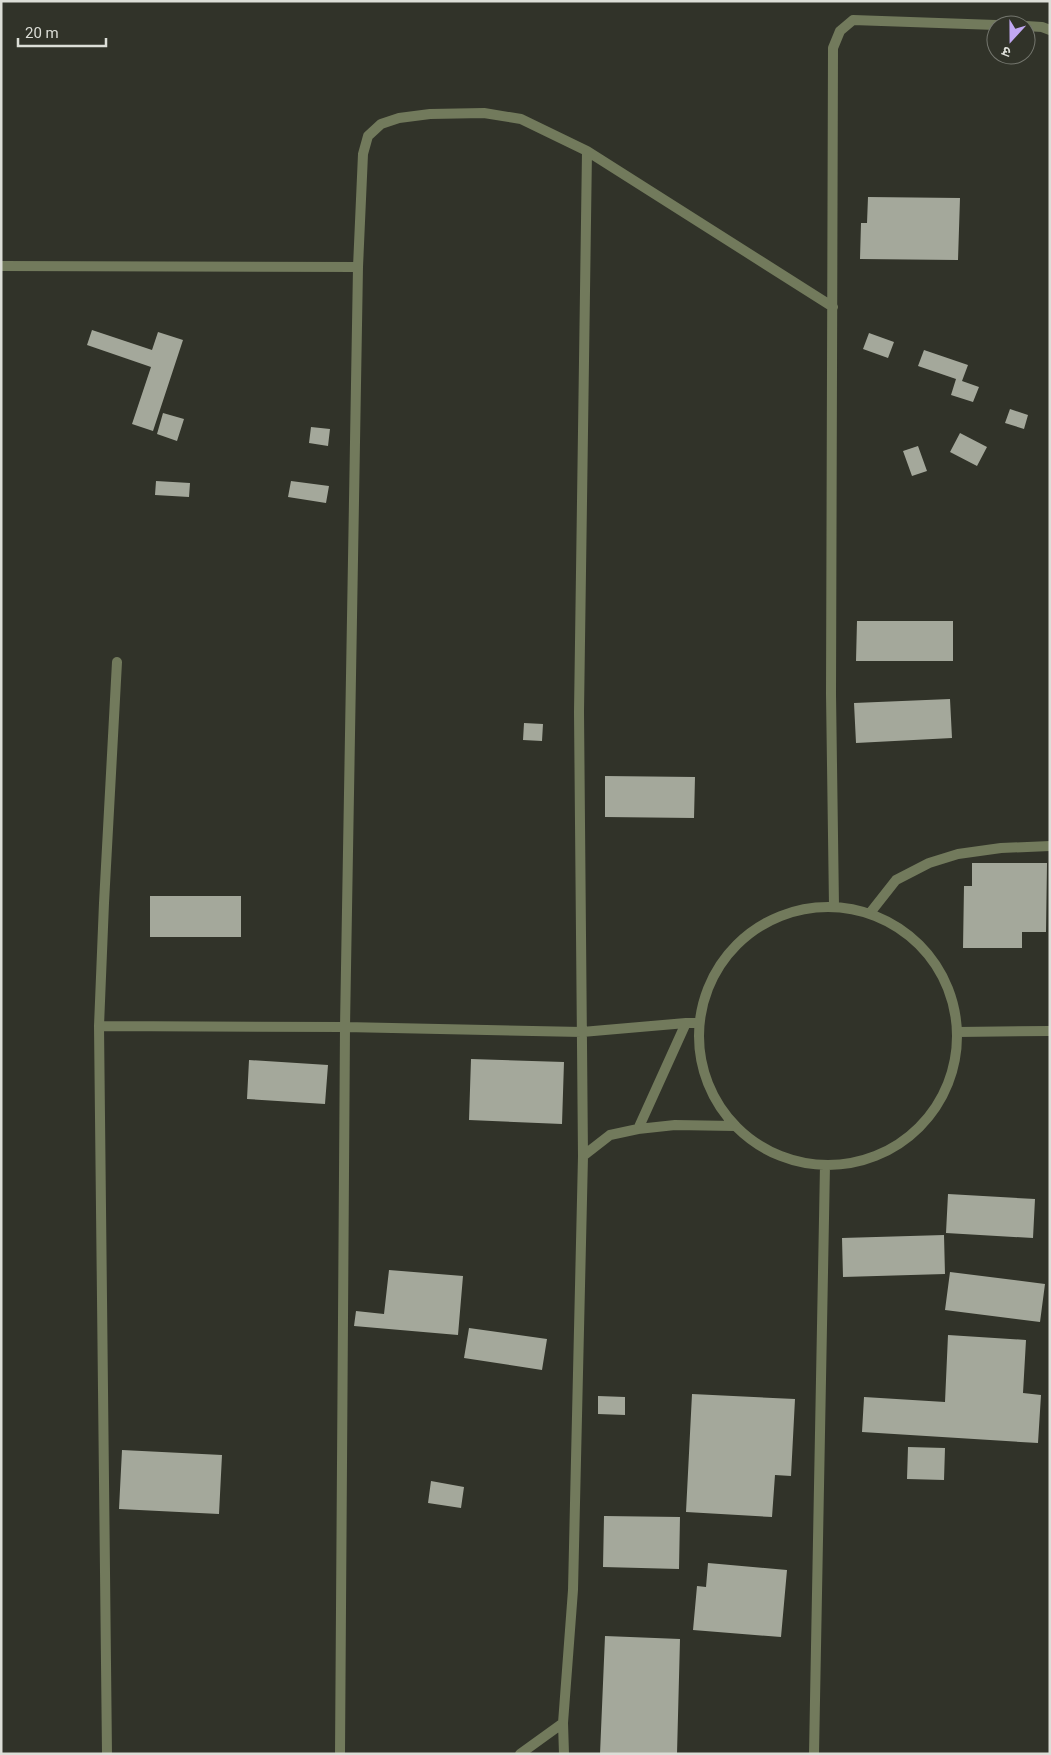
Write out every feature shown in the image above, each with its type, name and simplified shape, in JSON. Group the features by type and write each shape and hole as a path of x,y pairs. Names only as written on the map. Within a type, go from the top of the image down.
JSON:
{"street":[{"path":"834,906 832,694 833,48 840,31 853,20 986,25"},
{"path":"1036,27 1050,30"},
{"path":"340,1754 345,1027 358,267 363,154 368,136 381,124 399,118 430,114 484,113 520,119 587,151 833,307"},
{"path":"564,1754 563,1723 573,1590 583,1156 579,712 587,151"},
{"path":"1,266 358,267"},
{"path":"107,1754 99,1026 117,662"},
{"path":"870,913 896,880 929,863 958,854 1001,848 1050,846"},
{"path":"834,906 870,913 905,931 932,959 951,994 958,1032 955,1062 946,1090 930,1116 910,1137 884,1153 856,1162 825,1165 792,1160 761,1147 735,1126 713,1095 700,1060 698,1023 706,991 721,962 743,938 770,919 802,909 834,906"},
{"path":"638,1129 686,1023"},
{"path":"99,1026 345,1027 582,1032 698,1023"},
{"path":"958,1032 1050,1031"},
{"path":"583,1156 610,1135 638,1129 675,1126 735,1126"},
{"path":"814,1754 825,1165"},
{"path":"520,1754 563,1723"}],"building":[{"path":"868,197 960,198 958,260 860,259 861,223 867,223"},
{"path":"92,330 152,350 158,332 183,340 153,431 132,424 151,367 87,345"},
{"path":"869,333 894,342 888,358 863,349"},
{"path":"924,350 968,365 962,381 979,387 973,402 951,395 956,379 918,366"},
{"path":"1010,409 1028,415 1024,429 1005,423"},
{"path":"163,413 184,419 177,441 157,434"},
{"path":"311,427 330,429 328,446 309,443"},
{"path":"960,433 987,447 977,466 950,452"},
{"path":"918,446 927,471 912,476 903,451"},
{"path":"156,481 190,483 189,497 155,495"},
{"path":"291,481 329,486 326,503 288,497"},
{"path":"857,621 953,621 953,661 856,661"},
{"path":"950,699 952,738 856,743 854,703"},
{"path":"524,723 543,724 542,741 523,740"},
{"path":"605,776 695,777 694,818 605,817"},
{"path":"972,863 1047,863 1046,932 1022,932 1022,948 963,948 964,886 972,886"},
{"path":"150,896 241,896 241,937 150,937"},
{"path":"471,1059 564,1062 562,1124 469,1120"},
{"path":"249,1060 328,1065 325,1104 247,1099"},
{"path":"948,1194 1035,1199 1033,1238 946,1233"},
{"path":"944,1235 945,1274 843,1277 842,1238"},
{"path":"389,1270 463,1276 458,1335 354,1326 356,1311 384,1314"},
{"path":"950,1272 1045,1284 1040,1322 945,1310"},
{"path":"469,1328 547,1339 542,1370 464,1358"},
{"path":"948,1335 1026,1340 1023,1393 1041,1395 1038,1443 862,1432 864,1397 945,1402"},
{"path":"692,1394 795,1399 791,1476 775,1475 772,1517 686,1512"},
{"path":"598,1396 625,1397 625,1415 598,1414"},
{"path":"908,1447 945,1448 944,1480 907,1479"},
{"path":"122,1450 222,1455 219,1514 119,1509"},
{"path":"431,1481 464,1487 461,1508 428,1503"},
{"path":"604,1516 680,1517 679,1569 603,1567"},
{"path":"708,1563 787,1570 781,1637 693,1630 697,1586 706,1587"},
{"path":"605,1636 680,1639 677,1754 600,1754"}]}
